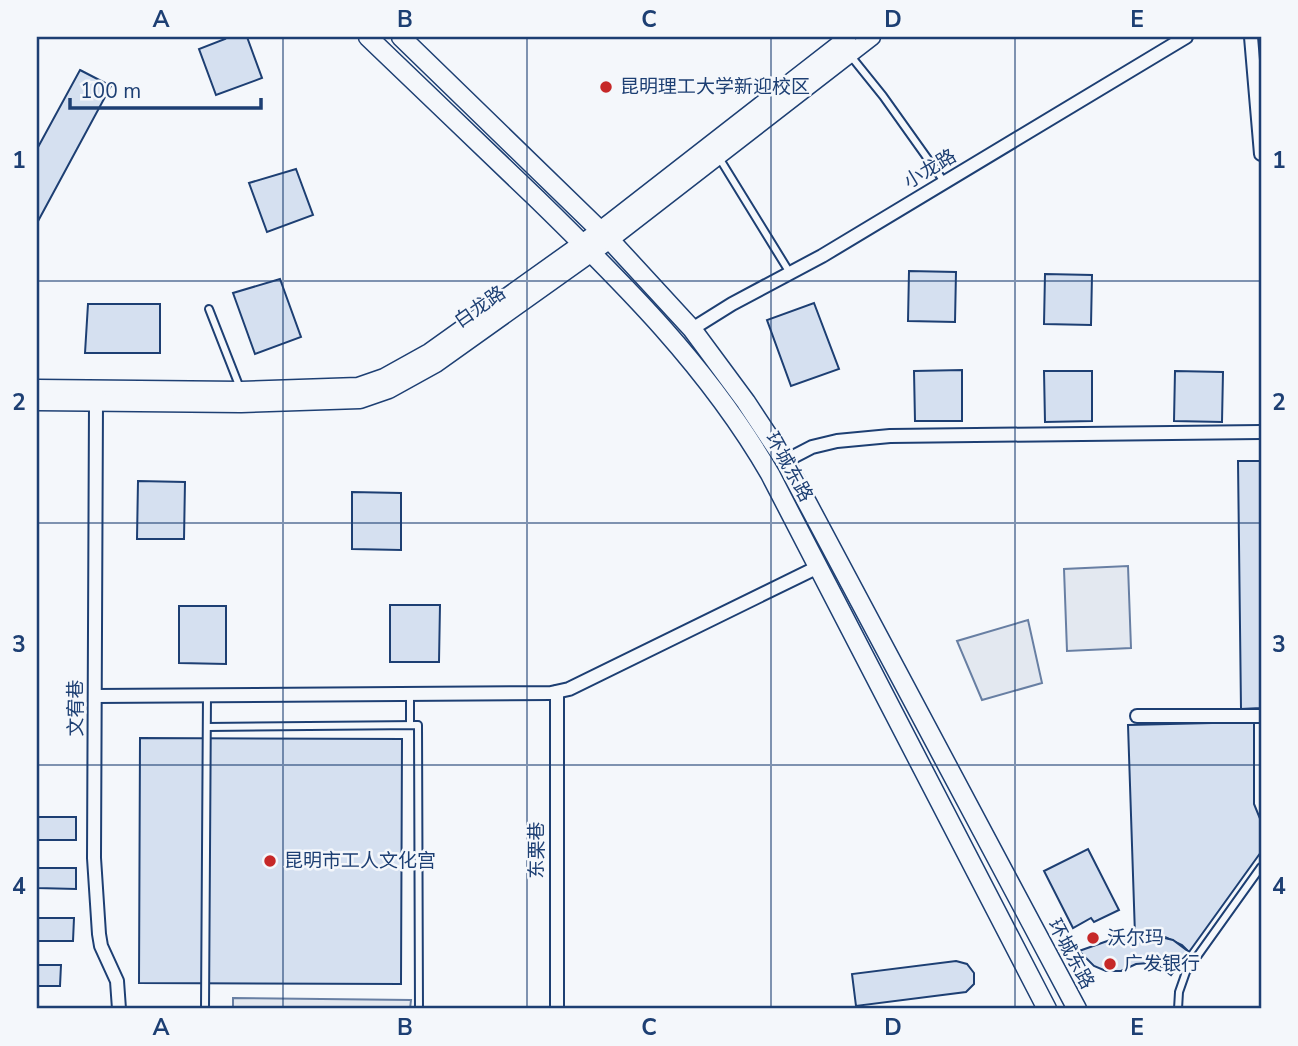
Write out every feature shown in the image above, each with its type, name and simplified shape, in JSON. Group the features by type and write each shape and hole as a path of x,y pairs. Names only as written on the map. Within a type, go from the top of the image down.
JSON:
{"main road":[{"name":"环城东路","path":"368,37 587,248 673,339 719,394 746,432 1047,1009"},
{"name":"环城东路","path":"401,37 605,235 692,329 747,402 785,461 1077,1009"},
{"name":"白龙路","path":"605,235 848,37"},
{"name":"白龙路","path":"37,402 241,404 360,400 389,390 436,364 587,248 718,155 872,37"},
{"name":"白龙路","path":"37,388 241,390 358,386 384,377 429,352 587,248"}],"street":[{"name":"小龙路","path":"692,329 944,183 1186,37"},
{"path":"1251,37 1261,155"},
{"name":"文宥巷","path":"96,403 94,858 99,934 101,946 117,981 119,1009"},
{"path":"785,461 812,447 837,441 890,436 1261,432"},
{"path":"95,695 557,692 569,689 818,567"},
{"name":"东栗巷","path":"557,692 557,1009"},
{"path":"1137,716 1261,716"}],"lane":[{"path":"850,54 944,183"},
{"path":"718,155 790,273"},
{"path":"209,309 241,390"},
{"path":"410,694 410,725"},
{"path":"205,1009 207,695"},
{"path":"207,727 418,725 419,1009"},
{"path":"1178,1009 1179,992 1186,972 1261,867"}],"shaded area":[{"path":"1128,566 1131,648 1067,651 1064,569"},
{"path":"1028,620 1042,683 982,700 957,641"},
{"path":"233,998 411,1000 410,1009 233,1009"}],"building":[{"path":"224,37 247,37 262,78 216,95 199,49 225,39"},
{"path":"80,70 111,86 37,223 37,149"},
{"path":"296,169 313,215 267,232 249,183"},
{"path":"909,271 956,272 955,322 908,321"},
{"path":"1045,274 1092,275 1091,325 1044,324"},
{"path":"280,279 301,337 255,354 233,293"},
{"path":"814,303 839,369 791,386 767,320"},
{"path":"88,304 160,304 160,353 85,353"},
{"path":"962,370 962,421 915,421 914,371"},
{"path":"1044,371 1092,371 1092,421 1045,422"},
{"path":"1175,371 1223,372 1222,422 1174,421"},
{"path":"1238,461 1261,461 1261,708 1241,709"},
{"path":"138,481 185,482 184,539 137,539"},
{"path":"352,492 401,493 401,550 352,549"},
{"path":"390,605 440,605 439,662 390,662"},
{"path":"179,606 226,606 226,664 179,663"},
{"path":"1254,722 1254,804 1261,821 1261,852 1189,952 1182,945 1163,936 1135,935 1128,725"},
{"name":"昆明市工人文化宫","path":"140,738 402,739 401,984 139,983"},
{"path":"37,817 76,817 76,840 37,840"},
{"path":"1088,849 1119,910 1094,922 1091,918 1073,928 1044,871"},
{"path":"37,868 76,868 76,889 37,888"},
{"path":"37,918 74,918 73,941 37,941"},
{"path":"1148,934 1173,940 1189,952 1171,975 1159,966 1149,963 1136,964 1121,971 1106,971 1094,966 1079,951 1113,939"},
{"path":"956,961 967,964 974,973 974,984 966,992 856,1006 852,974"},
{"path":"37,965 61,965 60,986 37,986"}],"place":[{"name":"昆明理工大学新迎校区","path":"606,87"},
{"name":"昆明市工人文化宫","path":"270,861"},
{"name":"沃尔玛","path":"1093,938"},
{"name":"广发银行","path":"1110,964"}]}
